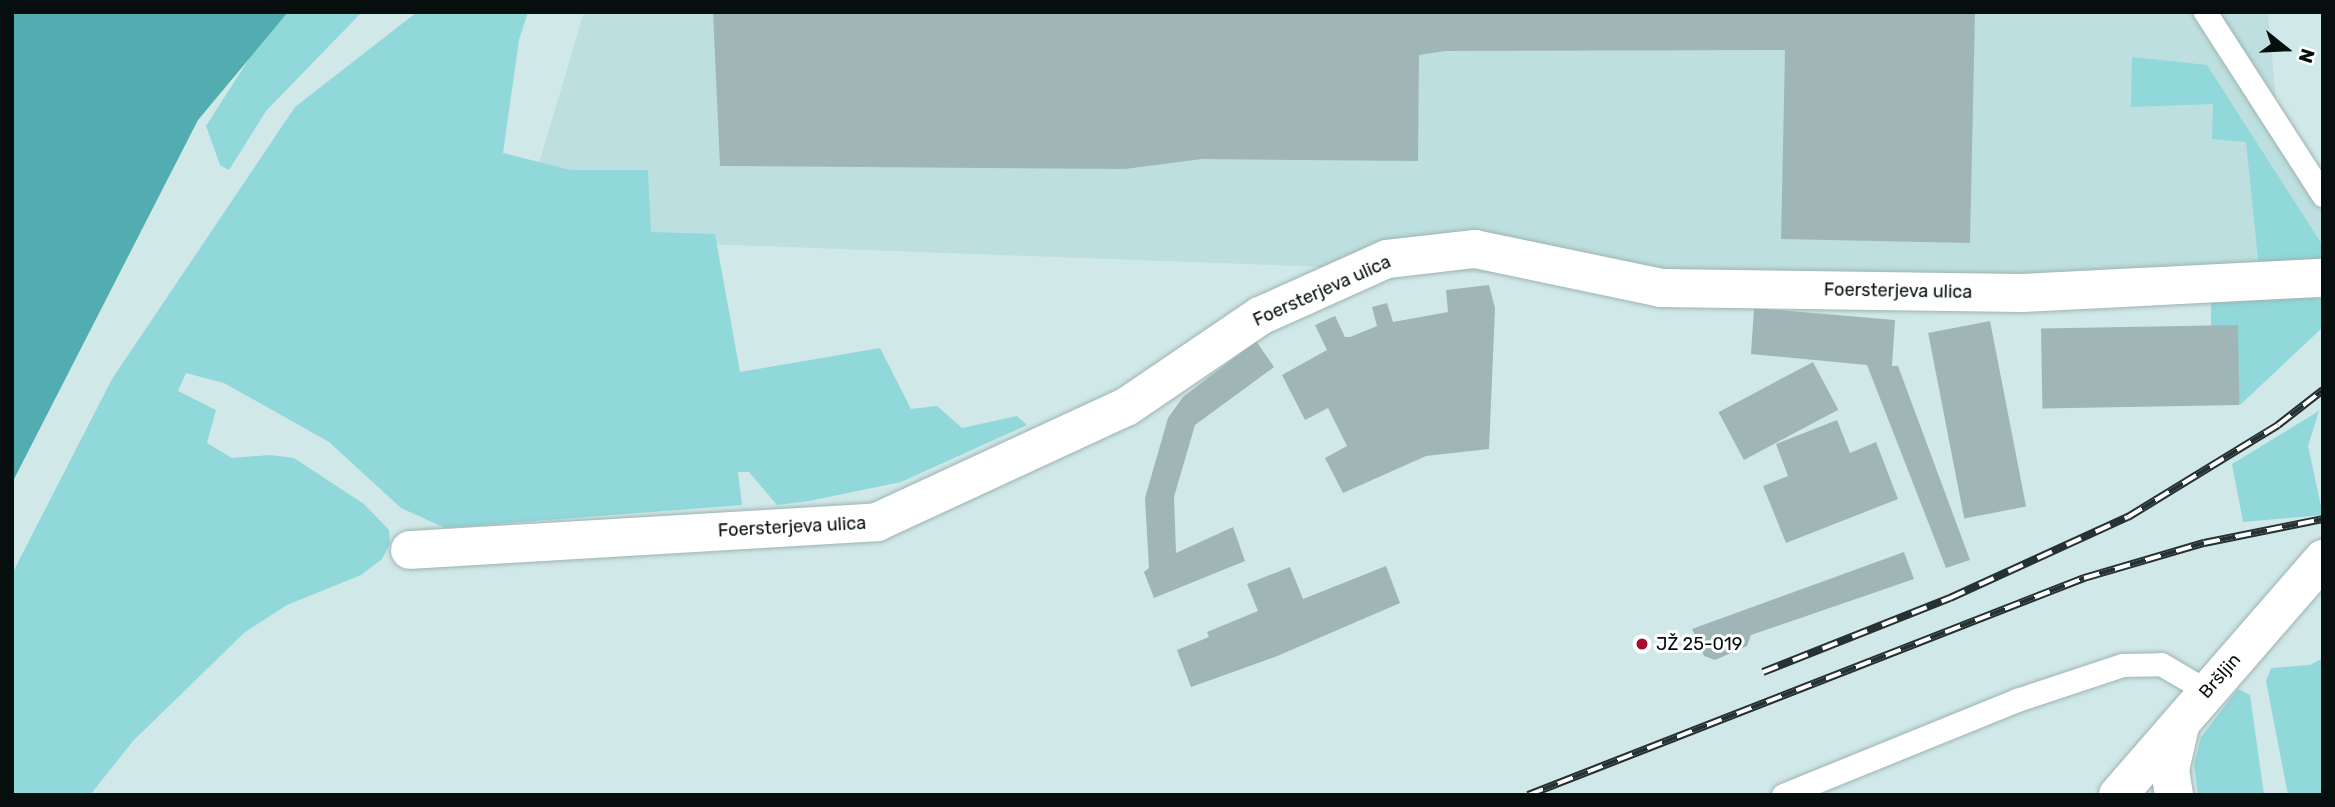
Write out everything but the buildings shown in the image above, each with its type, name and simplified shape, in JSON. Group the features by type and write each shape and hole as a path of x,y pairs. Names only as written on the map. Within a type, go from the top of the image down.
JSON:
{"street":[{"name":"Foersterjeva ulica","path":"410,550 877,522 1126,407 1260,316 1387,259 1475,249 1661,288 2022,293 2323,278"},
{"name":"Bršljin","path":"2118,795 2323,559"},
{"path":"2174,795 2170,771 2180,726"}],"lane":[{"path":"2205,12 2323,195"},
{"path":"1783,795 2017,700 2122,665 2161,664 2207,691"}],"shaded area":[{"path":"12,12 288,12 198,120 12,483"},
{"path":"279,12 362,12 266,111 229,170 220,165 206,126"},
{"path":"417,12 528,12 519,40 503,153 570,170 648,170 651,232 715,234 740,372 880,348 911,409 937,406 962,428 1017,416 1027,425 901,482 809,501 777,505 749,472 738,472 742,505 445,528 401,508 329,442 224,383 186,373 178,391 216,410 207,443 232,458 270,455 294,458 364,504 389,530 390,544 382,559 361,575 287,605 245,632 133,741 90,795 12,795 12,574 112,379 295,107"},
{"path":"584,12 2268,12 2277,113 2323,189 2323,278 2022,293 517,237"},
{"path":"2132,57 2207,65 2323,246 2323,261 2259,268 2246,142 2212,139 2213,104 2131,107"},
{"path":"2279,295 2323,299 2323,327 2240,405 2211,326 2211,296"},
{"path":"2319,411 2308,446 2323,515 2243,522 2232,464"},
{"path":"2323,658 2323,795 2288,795 2266,681 2271,668 2310,665"},
{"path":"2238,689 2250,695 2264,795 2198,795 2194,765 2201,737"}],"railway":[{"path":"1763,672 1950,598 2128,517 2278,425 2323,390"},
{"path":"1528,795 2084,578 2204,543 2323,519"}],"place":[{"name":"JŽ 25-019","path":"1642,644"}]}
